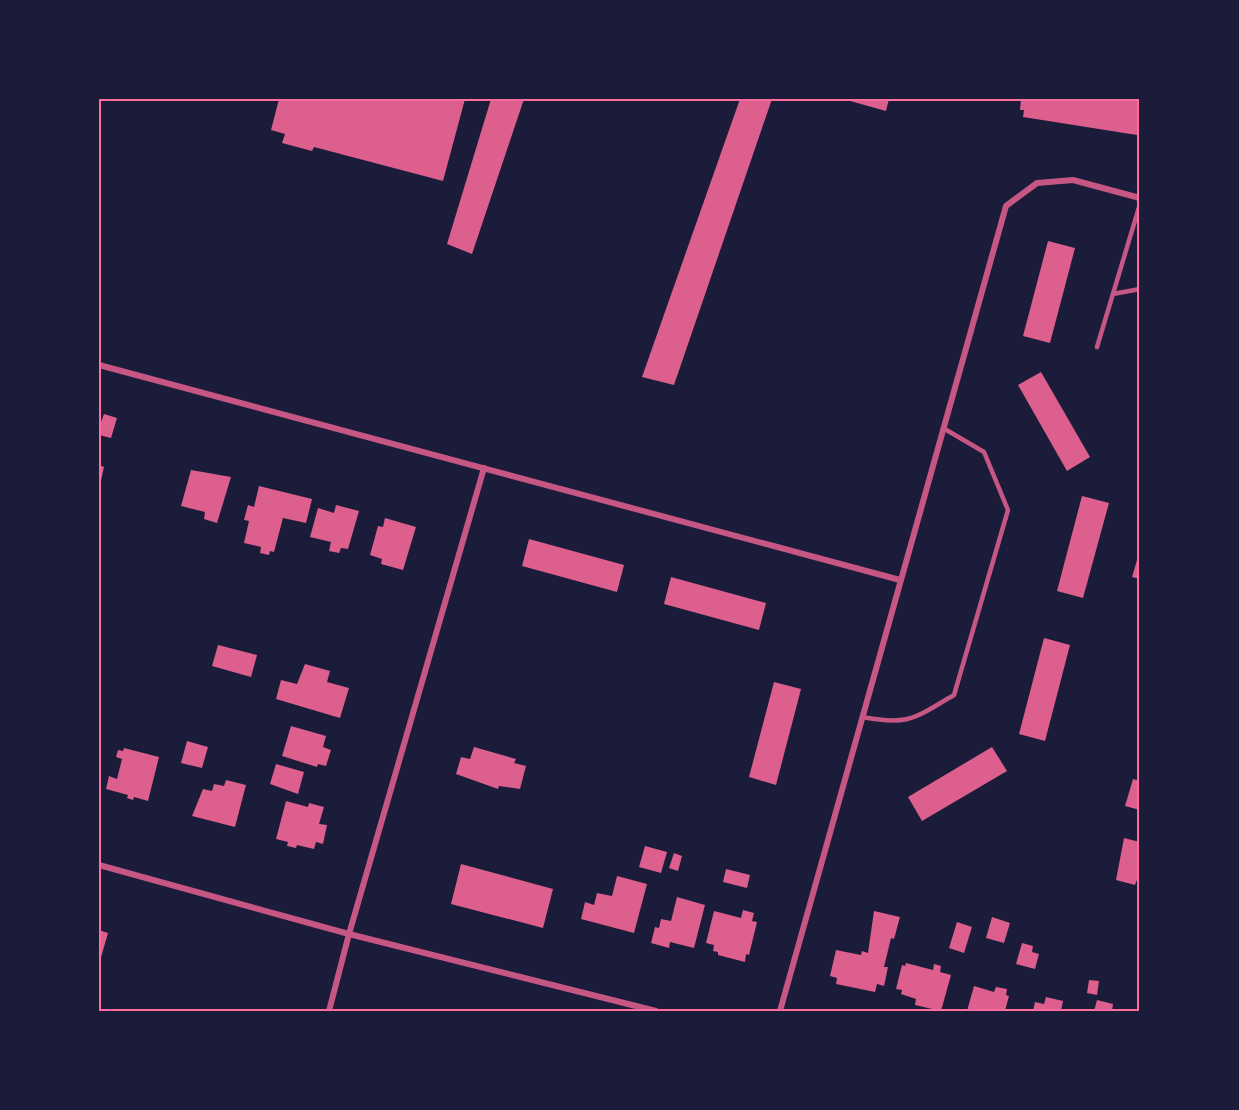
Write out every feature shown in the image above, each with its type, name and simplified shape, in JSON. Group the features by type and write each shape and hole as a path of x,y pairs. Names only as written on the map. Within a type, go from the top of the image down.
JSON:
{"street":[{"path":"780,1011 1006,206 1037,183 1073,180 1140,198"},
{"path":"99,365 900,580"},
{"path":"329,1011 348,934 484,468"},
{"path":"99,865 348,934 656,1011"}],"lane":[{"path":"1097,347 1140,204"},
{"path":"1113,294 1140,289"},
{"path":"862,717 889,722 910,720 954,695 1008,510 984,452 943,428"}],"building":[{"path":"279,99 465,99 443,181 314,147 312,151 282,143 285,134 271,130"},
{"path":"491,99 524,99 472,254 447,244"},
{"path":"740,99 772,99 674,385 642,377"},
{"path":"843,99 889,99 886,111"},
{"path":"1021,99 1140,99 1137,135 1023,117 1024,110 1020,110"},
{"path":"1048,241 1075,248 1050,343 1023,336"},
{"path":"1041,372 1090,457 1067,471 1018,385"},
{"path":"104,414 117,418 111,438 99,435 99,427"},
{"path":"99,465 104,467 100,485 99,485"},
{"path":"191,470 231,477 217,523 204,519 205,512 181,506"},
{"path":"259,486 312,499 306,523 283,518 274,552 270,551 269,555 260,553 261,547 244,543 249,521 244,520 248,505 254,507"},
{"path":"1082,496 1109,503 1083,598 1057,591"},
{"path":"336,505 359,511 348,549 341,548 339,553 329,551 331,542 310,537 318,508 334,513"},
{"path":"385,518 416,527 403,570 381,564 382,559 370,555 378,526 383,527"},
{"path":"529,539 624,565 617,592 522,566"},
{"path":"1140,550 1140,579 1132,577"},
{"path":"671,577 766,603 759,630 664,604"},
{"path":"1044,638 1070,645 1045,741 1019,734"},
{"path":"218,645 257,655 251,677 212,666"},
{"path":"305,664 330,671 327,682 349,688 340,718 276,699 281,680 297,684"},
{"path":"774,682 801,689 776,785 749,777"},
{"path":"291,726 326,736 323,747 331,750 326,766 318,764 317,767 282,756"},
{"path":"187,741 208,747 202,768 181,763"},
{"path":"474,747 516,759 514,763 526,766 520,789 499,786 498,789 456,774 461,757 470,759"},
{"path":"992,747 1007,771 922,821 908,797"},
{"path":"124,748 159,757 148,801 134,797 133,800 127,798 128,795 106,789 109,776 117,779 122,759 116,757 118,750 123,751"},
{"path":"276,764 304,772 298,794 270,784"},
{"path":"1133,779 1140,781 1140,810 1125,806"},
{"path":"226,780 246,785 235,827 192,816 203,789 212,791 214,784 224,786"},
{"path":"286,801 308,807 309,803 324,807 319,824 327,825 323,844 316,842 314,849 297,845 296,848 287,846 288,842 276,839"},
{"path":"1124,838 1140,842 1140,872 1135,885 1116,880"},
{"path":"645,846 667,852 661,873 639,867"},
{"path":"674,853 682,856 678,871 669,868"},
{"path":"461,864 553,889 543,928 451,904"},
{"path":"726,869 750,875 747,888 723,882"},
{"path":"617,876 647,884 634,933 581,919 585,902 594,905 597,893 612,896"},
{"path":"677,897 705,905 694,948 670,942 669,948 651,943 655,927 659,928 661,919 671,921"},
{"path":"743,910 754,913 752,921 757,922 749,955 746,954 745,962 718,955 718,952 713,951 714,945 706,943 714,911 741,918"},
{"path":"874,911 900,917 894,939 891,938 884,967 888,967 884,986 877,984 875,992 836,984 837,978 830,976 836,950 861,955 862,951 868,953"},
{"path":"992,917 1010,923 1004,943 986,938"},
{"path":"957,922 972,927 964,953 949,948"},
{"path":"99,930 108,933 100,961 99,961"},
{"path":"1022,943 1033,946 1032,952 1039,954 1035,969 1016,964"},
{"path":"906,963 933,970 934,964 941,966 940,972 951,975 941,1011 915,1005 916,999 901,994 902,990 896,989 902,965 905,966"},
{"path":"1089,980 1099,981 1097,995 1087,993"},
{"path":"974,986 994,992 996,987 1007,989 1006,995 1009,996 1005,1011 967,1011"},
{"path":"1046,997 1063,1001 1061,1011 1033,1011 1035,1002 1044,1004"},
{"path":"1097,1000 1113,1004 1112,1011 1094,1011"}]}
